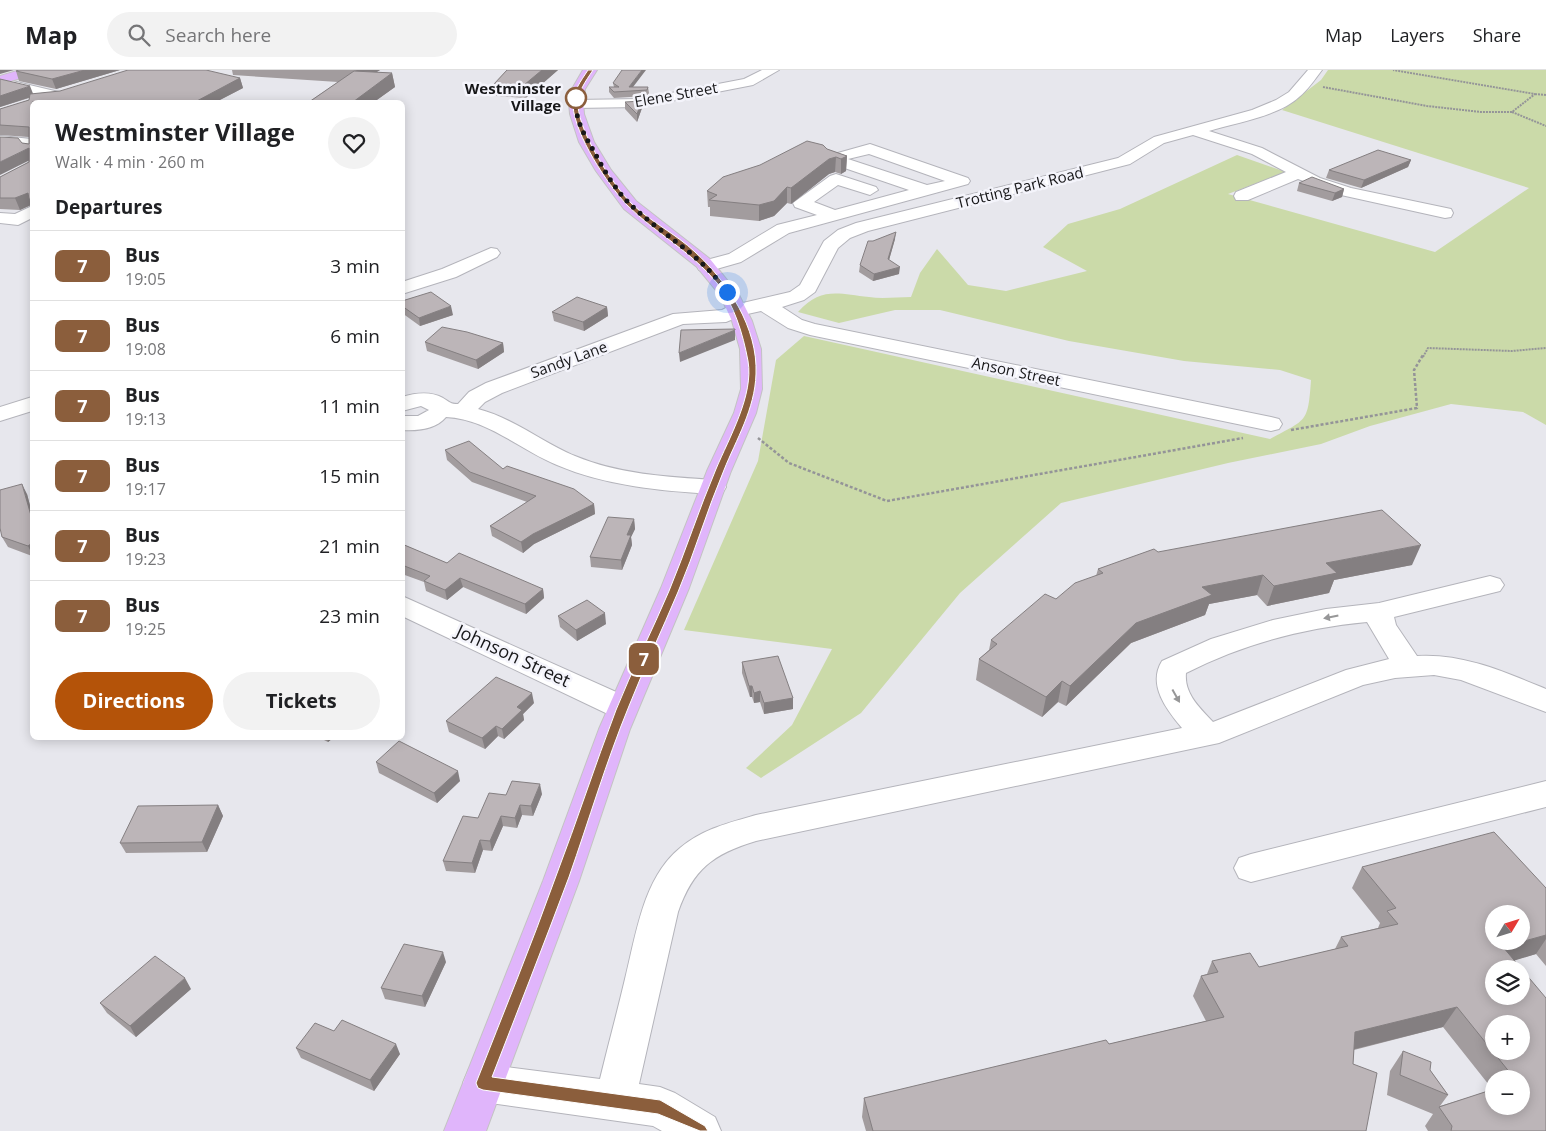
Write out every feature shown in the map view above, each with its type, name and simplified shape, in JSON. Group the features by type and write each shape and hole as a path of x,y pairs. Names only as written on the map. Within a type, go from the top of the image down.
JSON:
{"main road":[{"path":"0,81 34,70"},
{"path":"465,1131 562,879 623,708 674,590 741,424 750,394 753,365 746,336 737,310 724,287 706,266 641,214 621,195 586,137 578,120 575,104 578,89 590,70"}],"street":[{"name":"Elene Street","path":"575,104 640,102 748,82 772,70"},
{"name":"Trotting Park Road","path":"737,310 790,298 808,288 830,245 844,234 880,221 1102,168 1124,161 1159,140 1257,113 1282,103 1294,95 1315,70"},
{"path":"0,81 63,94 43,100"},
{"path":"1191,130 1257,151 1314,181 1347,192 1445,213"},
{"path":"0,141 29,143 30,145"},
{"path":"706,266 735,258 784,229 864,208 898,198 927,191 962,181 870,149 832,159 927,191"},
{"path":"840,180 863,169"},
{"path":"1242,196 1298,173"},
{"path":"834,215 801,203 836,179 898,198"},
{"path":"818,190 864,208"},
{"path":"798,225 785,218 796,211 811,208"},
{"path":"0,218 18,220 30,212"},
{"path":"405,287 449,273 491,253"},
{"name":"Anson Street","path":"765,305 795,324 810,329 1280,427"},
{"name":"Sandy Lane","path":"464,410 476,397 494,388 680,318 726,316 737,310"},
{"path":"405,403 414,400 429,400 439,405 440,410"},
{"path":"0,414 30,405"},
{"path":"440,410 464,410 485,417 550,453 588,468 654,482 714,487"},
{"path":"405,423 426,422 434,418 440,410"},
{"path":"1206,735 1173,692 1169,679 1172,668 1187,660 1291,624 1345,614 1379,612 1490,585"},
{"name":"Johnson Street","path":"405,606 623,708"},
{"path":"1379,612 1382,626 1408,666"},
{"path":"615,1101 660,912 672,880 691,858 718,839 756,828 1219,732 1356,677 1408,666 1434,664 1463,670 1493,679 1546,701"},
{"path":"1251,868 1546,794"},
{"path":"483,1083 660,1107 700,1131"}],"path":[{"path":"1393,70 1546,95"},
{"path":"1303,84 1427,106 1481,112 1512,112 1546,126"},
{"path":"1512,112 1536,94"},
{"path":"1280,427 1417,408 1414,370 1428,348 1512,351 1546,348"},
{"path":"741,424 789,463 887,501 1250,437"}],"green space":[{"path":"1328,70 1546,70 1546,425 1523,412 1451,404 1370,426 1321,444 1228,463 1061,503 960,593 861,713 761,778 746,768 792,725 832,649 684,630 758,461 776,360 804,336 1270,439 1298,423 1303,418 1309,405 1311,380 1280,370 1184,361 1069,341 940,310 895,310 839,323 798,312 806,304 823,295 839,294 879,298 911,297 920,273 937,249 968,285 1006,291 1087,271 1043,247 1068,224 1120,209 1237,155 1286,172 1228,194 1435,252 1529,188 1282,110 1321,80"}],"building":[{"path":"85,70 52,79 16,71"},
{"path":"128,70 206,70 240,78 199,100 30,100 30,199 28,193 15,198 0,198 0,177 29,162 29,148 0,162 0,137 18,138 22,143 29,144 29,127 0,125 0,109 29,100 30,94 60,91"},
{"path":"507,70 542,70 524,85 494,84"},
{"path":"622,70 642,70 629,87 648,87 647,90 614,92 609,87 619,87 613,83"},
{"path":"354,71 392,73 356,100 312,100"},
{"path":"0,79 30,86 0,96"},
{"path":"642,101 637,114 625,102"},
{"path":"807,141 823,145 827,149 847,156 841,159 836,157 829,159 791,188 787,187 774,201 759,205 709,200 717,195 707,191 723,177 760,165"},
{"path":"1378,150 1411,160 1364,180 1329,170"},
{"path":"1312,177 1344,189 1335,193 1299,183"},
{"path":"896,232 888,259 900,267 874,274 860,265 868,241 873,241"},
{"path":"431,292 451,306 419,318 405,308 405,300"},
{"path":"577,297 607,307 583,322 552,312"},
{"path":"442,327 467,332 503,343 476,360 425,342"},
{"path":"681,330 735,330 679,353"},
{"path":"469,441 503,469 507,466 574,489 594,504 533,534 521,542 490,526 536,496 470,472 445,450"},
{"path":"22,484 30,512 30,544 28,546 2,537 0,528 0,490"},
{"path":"1382,510 1421,545 1326,563 1337,573 1274,586 1263,575 1202,587 1212,595 1136,623 1070,686 1062,681 1046,697 979,659 997,644 991,640 1045,594 1056,599 1075,583 1103,573 1098,569 1154,549 1158,552"},
{"path":"608,517 634,519 627,535 631,535 621,560 590,557"},
{"path":"405,545 447,563 459,553 543,589 525,604 460,578 445,590 424,581 430,576 405,566"},
{"path":"587,600 605,613 576,630 558,616"},
{"path":"778,656 793,698 764,703 760,691 754,693 752,686 749,686 742,662"},
{"path":"496,677 532,693 517,707 522,710 502,729 496,726 482,738 446,721"},
{"path":"399,741 458,771 434,793 376,762"},
{"path":"512,781 540,784 531,806 520,805 515,818 501,816 490,841 480,840 472,863 443,861 463,816 478,818 489,793 506,795"},
{"path":"218,805 202,842 120,843 138,806"},
{"path":"1494,832 1546,888 1546,935 1530,939 1530,905 1485,905 1485,950 1506,950 1514,960 1485,960 1485,1005 1530,1005 1530,979 1546,998 1546,1131 1451,1131 1452,1126 1439,1107 1485,1092 1485,1115 1530,1115 1530,1070 1508,1070 1500,1060 1530,1060 1530,1015 1485,1015 1485,1042 1457,1007 1355,1032 1353,1064 1377,1073 1366,1131 873,1131 864,1098 1106,1040 1109,1044 1224,1017 1201,976 1218,972 1212,961 1250,953 1259,967 1348,946 1341,937 1398,924 1387,911 1396,908 1362,867"},
{"path":"404,944 443,952 422,996 381,988"},
{"path":"155,956 185,978 130,1026 100,1003"},
{"path":"342,1020 396,1044 370,1080 296,1048 315,1023 334,1031"},
{"path":"1403,1051 1431,1062 1430,1070 1448,1095 1400,1075"}],"bus line":[{"name":"7","path":"590,70 578,89 575,104 580,124 590,145 613,184 630,205 692,252 721,283 737,310 746,336 753,365 752,379 750,394 741,424 720,469 674,590 623,708 590,795 562,879 483,1083 660,1107 677,1115 700,1131"}],"place":[{"name":"Westminster Village","path":"576,98"}],"route":[{"path":"576,98 577,115 582,130 621,195 653,224 701,260 727,292"}]}
